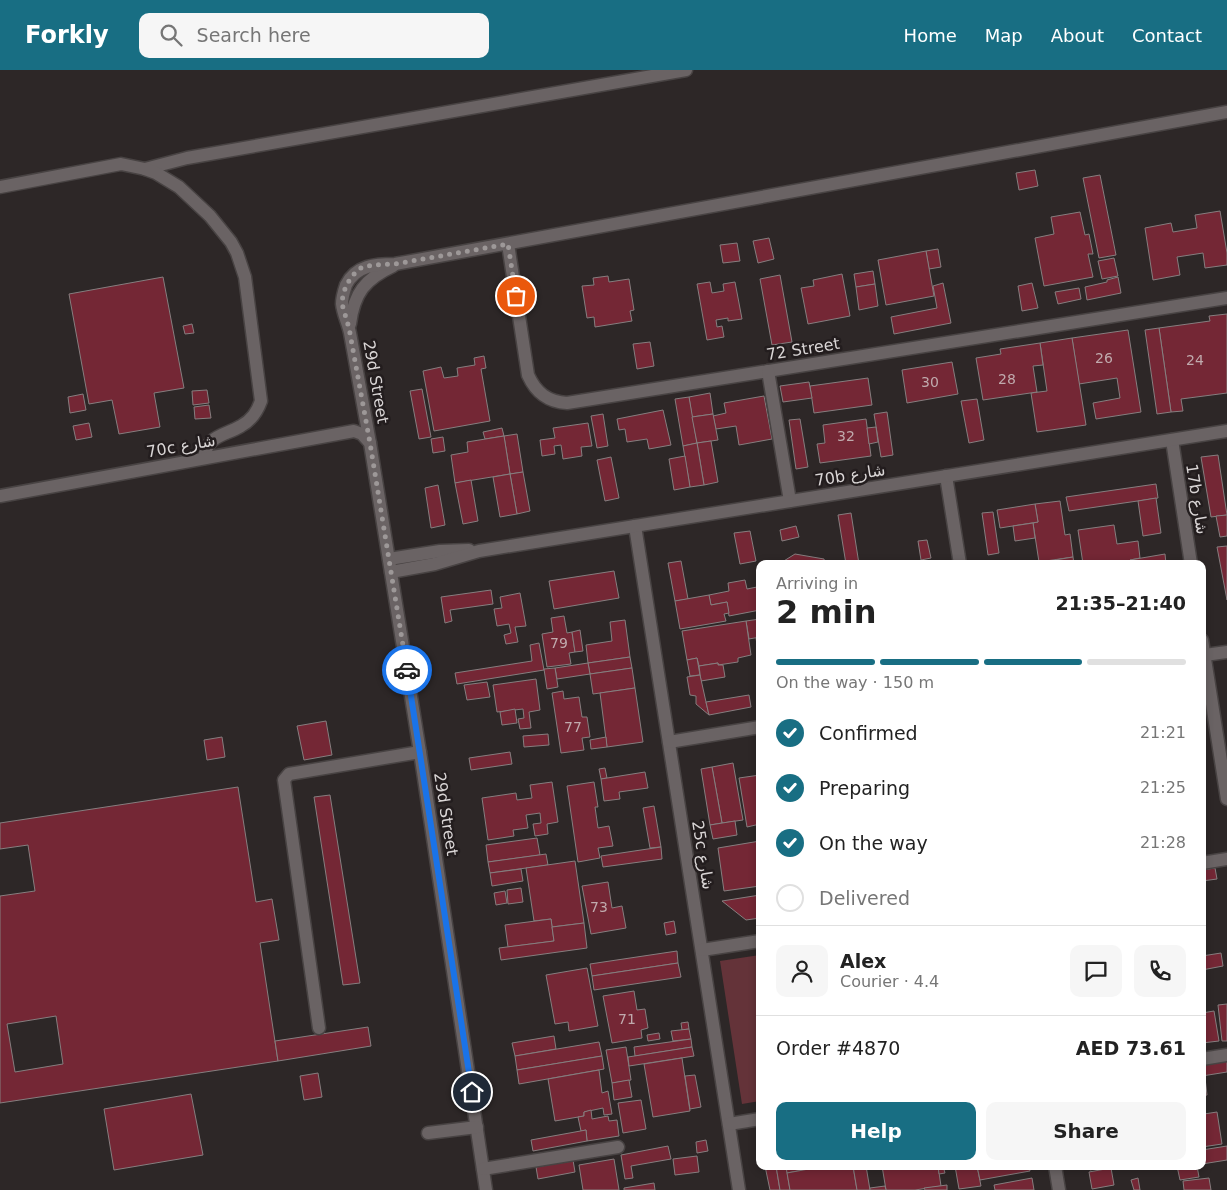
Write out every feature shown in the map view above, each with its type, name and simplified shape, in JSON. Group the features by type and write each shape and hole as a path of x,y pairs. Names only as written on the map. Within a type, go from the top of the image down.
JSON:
{"street":[{"path":"145,169 187,158 686,70"},
{"path":"508,244 1227,112"},
{"path":"0,187 121,164 145,169 168,179 179,187 210,216 231,242 245,277 261,401 255,415 250,420 242,426 213,439 208,445 204,458"},
{"name":"29d Street","path":"486,1190 420,752 349,328 353,305 362,288 370,279 395,264 508,244"},
{"name":"72 Street","path":"508,244 528,375 536,389 549,399 567,403 1227,298"},
{"path":"768,371 790,501"},
{"name":"70c شارع","path":"0,496 354,431 368,440"},
{"name":"70b شارع","path":"390,566 435,564 479,551 1227,431"},
{"name":"17b شارع","path":"1172,440 1190,560"},
{"path":"946,476 959,560"},
{"name":"25c شارع","path":"636,526 740,1190"},
{"path":"1206,662 1227,652"},
{"path":"1206,668 1227,799"},
{"path":"670,742 756,728"},
{"path":"319,1028 284,780 289,774 420,752"},
{"path":"1206,862 1227,859"},
{"path":"702,950 756,942"},
{"path":"1206,1058 1227,1055"},
{"path":"729,1124 756,1120"},
{"path":"428,1133 477,1127"},
{"path":"483,1168 618,1147"},
{"path":"1056,1170 1058,1190"}],"shaded area":[{"path":"756,956 756,1102 742,1104 720,961"}],"building":[{"path":"1035,170 1038,186 1019,190 1016,173"},
{"path":"1100,175 1116,255 1099,258 1083,178"},
{"path":"1220,211 1227,253 1227,265 1205,268 1203,253 1177,257 1180,275 1153,280 1145,228 1171,223 1173,232 1197,228 1195,215"},
{"path":"1080,212 1085,235 1089,234 1093,254 1088,254 1093,277 1044,286 1035,238 1054,234 1051,217"},
{"path":"769,238 774,259 758,263 753,241"},
{"path":"737,243 740,261 723,263 720,245"},
{"path":"938,249 941,267 929,269 926,251"},
{"path":"926,251 934,296 886,305 878,260"},
{"path":"1114,258 1118,276 1102,279 1098,261"},
{"path":"873,271 875,284 856,287 854,274"},
{"path":"842,274 850,316 808,324 801,288 814,286 813,280"},
{"path":"780,275 792,342 772,345 760,279"},
{"path":"608,276 609,282 629,279 634,310 630,311 632,321 595,327 594,317 587,318 582,286 594,285 593,278"},
{"path":"163,277 184,388 154,393 160,427 119,434 112,400 89,404 69,294"},
{"path":"1118,277 1121,293 1087,300 1085,287 1107,282 1107,280"},
{"path":"710,282 712,293 724,291 723,284 735,282 742,319 728,321 728,318 716,320 717,327 722,326 724,337 707,340 697,284"},
{"path":"943,283 951,323 894,334 891,317 937,308 933,286"},
{"path":"1032,283 1038,308 1022,311 1018,286"},
{"path":"875,284 878,306 859,310 856,287"},
{"path":"1079,288 1081,299 1058,304 1055,292"},
{"path":"1227,314 1227,393 1181,399 1183,411 1171,412 1159,328 1210,321 1209,316"},
{"path":"192,324 194,333 185,334 183,326"},
{"path":"1159,328 1171,412 1157,414 1145,330"},
{"path":"1128,330 1141,412 1096,419 1093,403 1120,398 1117,378 1079,384 1072,338"},
{"path":"1072,338 1086,425 1037,432 1031,393 1047,391 1040,343"},
{"path":"650,342 654,366 637,369 633,344"},
{"path":"1040,343 1043,365 1033,366 1037,392 983,400 976,358 1001,354 1000,349"},
{"path":"484,356 486,368 481,369 490,421 434,431 423,371 441,367 444,378 458,376 457,368 475,365 474,358"},
{"path":"952,362 958,394 907,403 902,370"},
{"path":"868,378 872,405 814,413 810,386"},
{"path":"809,382 812,398 783,402 780,386"},
{"path":"422,389 431,437 419,439 410,391"},
{"path":"207,390 209,403 193,405 192,391"},
{"path":"710,393 713,414 692,417 689,397"},
{"path":"83,394 86,410 70,413 68,397"},
{"path":"764,396 772,439 739,445 736,426 716,429 713,416 726,413 724,403"},
{"path":"689,397 697,443 683,446 675,399"},
{"path":"977,399 984,440 969,443 961,401"},
{"path":"209,405 211,418 195,419 194,407"},
{"path":"663,410 671,445 649,449 647,439 627,442 625,429 619,430 617,419"},
{"path":"887,412 893,455 881,457 874,414"},
{"path":"603,414 608,446 597,448 591,416"},
{"path":"713,414 718,440 697,443 692,417"},
{"path":"800,419 808,467 796,469 789,420"},
{"path":"866,419 871,456 820,463 817,444 825,443 823,425"},
{"path":"89,423 92,437 76,440 73,426"},
{"path":"588,423 592,446 581,447 582,456 563,459 561,445 554,446 555,454 542,456 540,440 555,438 553,428"},
{"path":"876,427 878,442 869,444 867,428"},
{"path":"502,428 504,436 485,439 483,432"},
{"path":"517,434 523,472 510,474 504,436"},
{"path":"504,436 510,474 455,483 451,455 468,452 467,442"},
{"path":"443,437 445,451 433,453 431,439"},
{"path":"711,441 718,482 704,485 697,443"},
{"path":"697,443 704,485 690,487 683,446"},
{"path":"1218,455 1227,515 1211,517 1201,457"},
{"path":"685,456 690,487 674,490 669,459"},
{"path":"611,457 619,498 605,501 597,460"},
{"path":"523,472 530,511 517,514 510,474"},
{"path":"510,474 517,514 500,517 493,477"},
{"path":"471,480 478,521 463,524 455,483"},
{"path":"1156,484 1158,498 1069,511 1066,497"},
{"path":"438,485 445,525 431,528 425,488"},
{"path":"1156,498 1161,533 1143,536 1138,501"},
{"path":"1060,501 1065,535 1070,534 1073,557 1039,560 1033,523 1038,522 1035,504"},
{"path":"1035,504 1038,522 1000,528 997,510"},
{"path":"993,512 999,553 988,555 982,513"},
{"path":"851,513 858,560 845,560 838,515"},
{"path":"1227,515 1227,536 1220,537 1216,516"},
{"path":"1033,523 1035,538 1015,541 1013,526"},
{"path":"1114,525 1117,544 1138,541 1140,558 1130,560 1082,560 1078,530"},
{"path":"796,526 799,537 782,541 780,530"},
{"path":"750,531 756,561 740,564 734,533"},
{"path":"927,540 931,558 921,560 918,541"},
{"path":"1227,546 1227,600 1217,547"},
{"path":"795,554 824,560 785,560"},
{"path":"1165,554 1166,560 1130,560"},
{"path":"1073,557 1073,560 1055,560"},
{"path":"681,561 688,599 675,601 668,563"},
{"path":"614,571 619,598 554,609 549,581"},
{"path":"745,580 747,589 756,587 756,611 729,616 727,602 711,605 709,595 729,591 728,583"},
{"path":"491,590 493,604 450,610 452,621 445,623 441,597"},
{"path":"520,593 526,626 515,627 518,642 506,644 504,635 511,633 509,624 497,626 494,609 502,608 500,597"},
{"path":"709,595 711,605 727,602 729,613 724,614 726,621 680,629 675,601"},
{"path":"564,616 567,633 572,632 575,652 569,653 571,664 547,667 542,634 553,632 551,618"},
{"path":"625,620 630,657 588,663 586,645 612,641 610,622"},
{"path":"756,620 756,638 749,639 746,621"},
{"path":"746,621 751,655 738,658 738,662 718,665 718,663 699,666 697,658 687,660 682,631"},
{"path":"580,630 583,651 575,652 572,632"},
{"path":"539,643 544,670 457,684 455,673 532,661 530,645"},
{"path":"630,657 632,668 590,674 588,663"},
{"path":"697,658 700,675 690,676 687,660"},
{"path":"588,663 590,674 557,679 555,668"},
{"path":"718,663 718,665 723,665 725,677 701,681 699,666"},
{"path":"555,668 558,687 547,689 544,669"},
{"path":"632,668 635,688 593,694 590,674"},
{"path":"700,675 709,715 696,704 696,696 690,695 687,677"},
{"path":"536,679 540,710 529,712 531,728 520,729 518,719 524,718 523,709 497,712 493,685"},
{"path":"487,682 490,697 467,700 464,685"},
{"path":"635,688 643,742 607,747 600,693"},
{"path":"563,691 564,699 579,697 582,717 587,717 590,737 582,738 584,750 561,753 552,693"},
{"path":"749,695 751,707 709,715 706,702"},
{"path":"515,709 517,723 502,725 500,712"},
{"path":"326,721 332,755 304,760 297,726"},
{"path":"548,734 549,745 524,747 523,736"},
{"path":"222,737 225,757 207,760 204,740"},
{"path":"606,737 607,747 591,749 590,740"},
{"path":"510,752 512,764 471,770 469,758"},
{"path":"733,763 743,820 722,823 712,767"},
{"path":"712,767 722,823 710,825 701,769"},
{"path":"605,768 607,778 601,779 599,769"},
{"path":"645,772 648,788 619,792 620,799 604,801 601,779"},
{"path":"756,776 756,825 747,827 739,778"},
{"path":"552,782 558,822 547,824 548,834 535,836 533,824 541,823 540,813 526,815 528,828 513,830 514,836 488,840 482,798 516,793 517,800 532,798 530,785"},
{"path":"594,782 598,807 595,807 598,828 609,826 613,846 598,848 600,858 578,862 567,786"},
{"path":"238,787 256,902 272,899 279,940 260,943 278,1061 0,1103 0,896 35,891 28,845 0,849 0,823","holes":["56,1016 63,1064 15,1072 7,1024"]},
{"path":"330,795 360,983 343,985 314,797"},
{"path":"654,806 661,847 650,848 643,808"},
{"path":"735,821 737,835 713,839 710,825"},
{"path":"537,838 540,855 488,862 486,845"},
{"path":"756,842 756,887 724,891 718,848"},
{"path":"661,847 662,859 603,867 601,856"},
{"path":"546,854 548,865 490,873 488,862"},
{"path":"575,861 584,923 552,927 551,919 534,921 526,868"},
{"path":"1215,868 1217,879 1206,880 1206,869"},
{"path":"521,869 523,881 492,886 490,873"},
{"path":"608,882 612,908 622,906 626,928 591,934 582,886"},
{"path":"521,888 523,902 508,904 507,890"},
{"path":"505,891 507,903 496,905 494,893"},
{"path":"756,896 756,919 746,920 722,901"},
{"path":"551,919 554,941 508,947 505,925"},
{"path":"674,921 676,933 666,935 664,923"},
{"path":"584,923 587,948 501,960 499,948 554,941 552,927"},
{"path":"677,951 678,963 592,976 590,964"},
{"path":"1221,953 1223,966 1206,969 1206,955"},
{"path":"678,963 681,977 594,990 592,976"},
{"path":"587,968 598,1026 569,1031 568,1022 555,1024 546,975"},
{"path":"634,991 637,1010 645,1009 648,1028 641,1030 642,1038 612,1043 603,996"},
{"path":"1227,1004 1227,1041 1222,1041 1218,1005"},
{"path":"1214,1011 1219,1041 1206,1043 1206,1012"},
{"path":"688,1022 689,1029 682,1030 681,1023"},
{"path":"368,1027 371,1046 278,1061 275,1041"},
{"path":"689,1029 691,1039 673,1041 671,1031"},
{"path":"659,1033 660,1039 648,1041 647,1035"},
{"path":"554,1036 556,1049 515,1056 512,1043"},
{"path":"691,1039 692,1047 635,1056 634,1047"},
{"path":"599,1042 602,1056 517,1070 515,1056"},
{"path":"626,1047 631,1080 612,1083 606,1050"},
{"path":"692,1047 694,1056 629,1066 628,1057"},
{"path":"602,1056 604,1069 519,1084 517,1070"},
{"path":"682,1058 690,1111 653,1117 644,1064"},
{"path":"1227,1059 1227,1072 1206,1075 1206,1062"},
{"path":"599,1070 602,1093 608,1091 612,1114 604,1115 603,1108 584,1112 584,1116 555,1121 548,1079"},
{"path":"318,1073 322,1097 304,1100 300,1076"},
{"path":"695,1075 701,1107 690,1109 685,1076"},
{"path":"629,1080 632,1097 614,1100 612,1083"},
{"path":"191,1094 203,1155 114,1170 104,1109"},
{"path":"641,1100 646,1129 623,1133 618,1103"},
{"path":"591,1110 592,1119 608,1116 609,1121 617,1120 619,1136 587,1141 586,1130 581,1131 578,1117 584,1116 584,1112"},
{"path":"1217,1112 1222,1144 1206,1146 1206,1114"},
{"path":"586,1130 587,1141 533,1151 531,1140"},
{"path":"706,1140 708,1151 697,1153 696,1142"},
{"path":"668,1146 671,1159 631,1166 633,1178 625,1179 621,1155"},
{"path":"1227,1146 1227,1160 1206,1163 1206,1149"},
{"path":"697,1156 699,1172 675,1175 673,1159"},
{"path":"614,1159 619,1190 583,1190 579,1165"},
{"path":"573,1160 575,1172 538,1179 536,1167"},
{"path":"766,1170 777,1170 780,1190 770,1190"},
{"path":"777,1170 787,1170 790,1190 780,1190"},
{"path":"787,1170 803,1170 787,1173"},
{"path":"803,1170 854,1170 857,1190 790,1190 787,1173"},
{"path":"854,1170 867,1170 870,1190 857,1190"},
{"path":"883,1170 939,1170 941,1186 915,1190 886,1190"},
{"path":"938,1170 944,1170 945,1173 939,1174"},
{"path":"956,1170 978,1170 981,1186 959,1189"},
{"path":"978,1170 1030,1171 980,1180"},
{"path":"1111,1170 1114,1185 1092,1189 1089,1172"},
{"path":"1178,1170 1198,1170 1199,1177 1180,1180"},
{"path":"1032,1178 1034,1190 995,1190 994,1185"},
{"path":"1138,1178 1140,1190 1134,1190 1131,1180"},
{"path":"1209,1178 1211,1190 1184,1190 1183,1181"},
{"path":"654,1183 655,1190 624,1190 624,1188"},
{"path":"947,1185 947,1190 925,1190 924,1188"},
{"path":"885,1186 886,1190 870,1190 870,1188"}],"way so far":[{"path":"407,670 370,443 349,328 342,304 343,294 353,275 361,268 372,265 395,264 508,244 516,296"}],"route":[{"path":"407,670 472,1092"}]}
